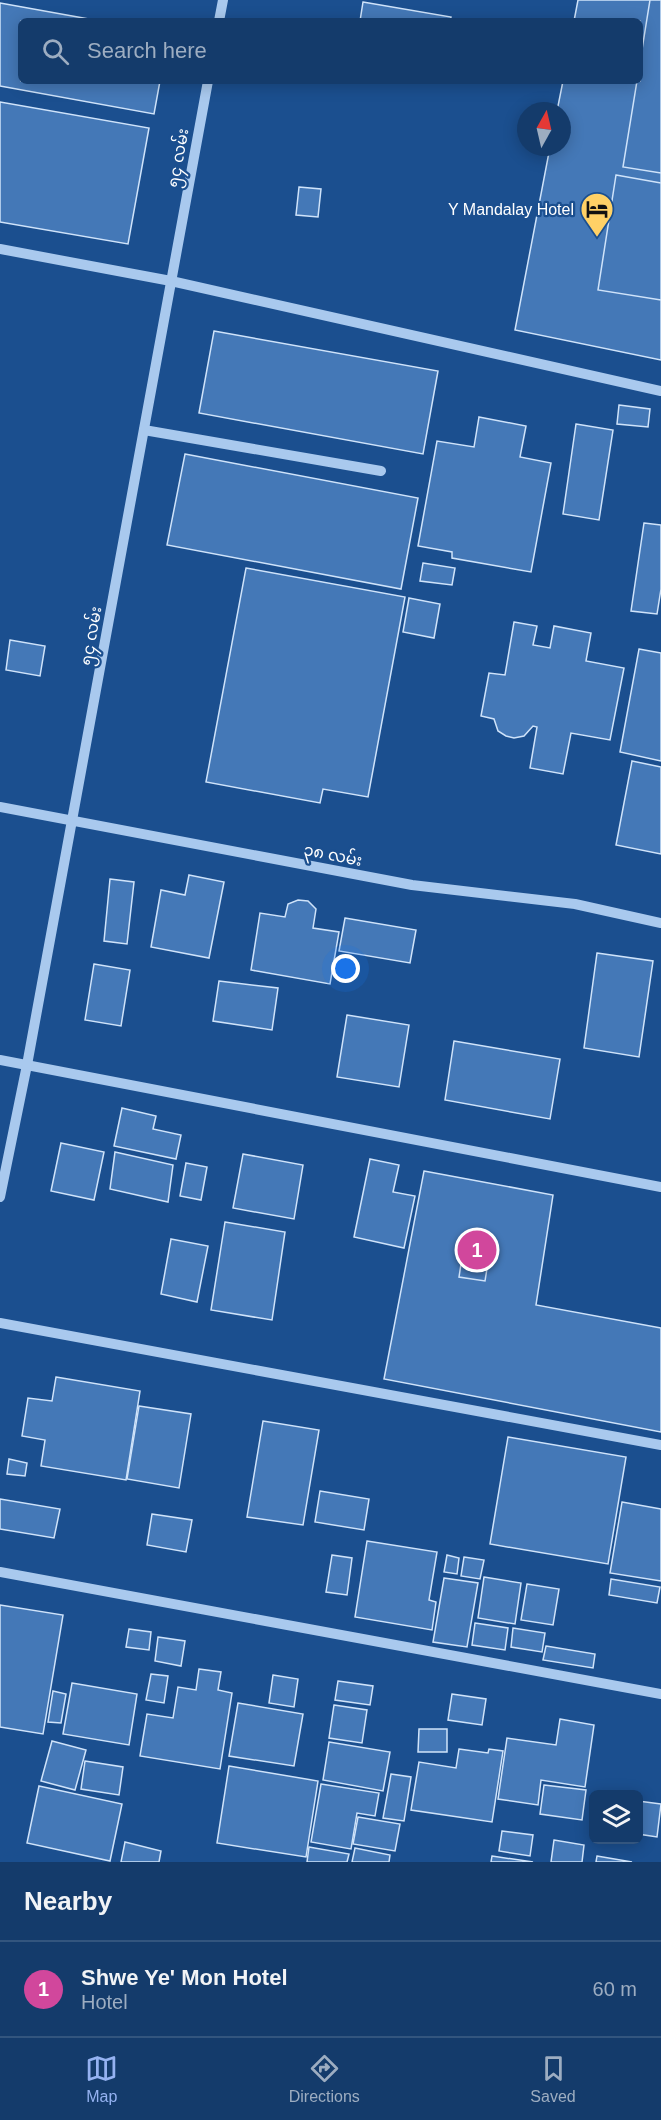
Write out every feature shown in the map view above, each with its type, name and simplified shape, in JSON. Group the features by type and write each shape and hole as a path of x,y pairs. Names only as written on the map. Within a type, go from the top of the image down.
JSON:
{"street":[{"path":"220,18 223,0"},
{"name":"၅၄ လမ်း","path":"0,1197 27,1065 207,84"},
{"path":"0,249 171,281 661,391"},
{"path":"144,430 381,471"},
{"name":"၃၈ လမ်း","path":"0,807 412,885 575,904 661,923"},
{"path":"0,1060 661,1187"},
{"path":"0,1323 661,1445"},
{"path":"0,1572 661,1694"}],"building":[{"name":"Y Mandalay Hotel","path":"578,0 661,0 661,360 515,330 548,156 571,156 571,102 559,102 562,84 643,84 643,18 575,18"},
{"path":"650,0 661,0 661,173 623,167 637,84 643,84 643,43"},
{"path":"363,2 451,17 451,18 360,18"},
{"path":"0,3 83,18 18,18 18,84 159,84 154,114 0,86"},
{"path":"0,102 149,128 128,244 0,222"},
{"path":"616,175 661,183 661,300 598,290"},
{"path":"299,187 321,189 318,217 296,215"},
{"path":"214,331 438,371 423,454 199,413"},
{"path":"619,405 650,409 648,427 617,424"},
{"path":"479,417 526,426 520,457 551,463 531,572 452,558 452,552 418,546 437,441 474,447"},
{"path":"576,424 613,430 599,520 563,514"},
{"path":"185,454 418,498 401,589 167,545"},
{"path":"644,523 661,525 661,589 657,614 631,611"},
{"path":"423,563 455,568 452,585 420,581"},
{"path":"246,568 405,597 368,797 323,789 320,803 206,782"},
{"path":"409,598 440,604 434,638 403,632"},
{"path":"514,622 537,626 533,645 550,648 554,626 591,633 586,661 624,668 610,740 571,733 563,774 530,768 537,727 533,726 524,736 514,738 498,731 494,719 481,716 489,673 505,675"},
{"path":"10,640 45,646 40,676 6,670"},
{"path":"639,649 661,653 661,761 620,752"},
{"path":"632,761 661,767 661,854 616,845"},
{"path":"189,875 224,882 209,958 151,947 161,890 185,895"},
{"path":"110,879 134,882 127,944 104,941"},
{"path":"298,900 308,901 316,909 313,928 339,932 330,984 251,970 260,913 285,917 288,904"},
{"path":"345,918 416,930 410,963 339,951"},
{"path":"597,953 653,961 639,1057 584,1048"},
{"path":"94,964 130,970 121,1026 85,1020"},
{"path":"219,981 278,988 272,1030 213,1021"},
{"path":"347,1015 409,1025 399,1087 337,1077"},
{"path":"454,1041 560,1059 550,1119 445,1100"},
{"path":"122,1108 156,1116 153,1129 181,1135 176,1159 114,1146"},
{"path":"61,1143 104,1152 94,1200 51,1191"},
{"path":"115,1152 173,1165 168,1202 110,1189"},
{"path":"243,1154 303,1165 294,1219 233,1208"},
{"path":"370,1159 399,1165 393,1192 415,1196 404,1248 354,1237"},
{"path":"186,1163 207,1167 201,1200 180,1196"},
{"path":"424,1171 553,1195 536,1305 661,1328 661,1432 384,1379"},
{"path":"225,1222 285,1232 272,1320 211,1310"},
{"path":"171,1239 208,1246 197,1302 161,1294"},
{"path":"463,1251 489,1256 485,1281 459,1277"},
{"path":"56,1377 140,1391 126,1480 41,1466 45,1440 22,1436 28,1398 52,1401"},
{"path":"139,1406 191,1414 179,1488 127,1479"},
{"path":"263,1421 319,1430 303,1525 247,1517"},
{"path":"508,1437 626,1457 608,1564 490,1544"},
{"path":"9,1459 27,1463 25,1476 7,1474"},
{"path":"320,1491 369,1499 364,1530 315,1522"},
{"path":"0,1499 60,1509 54,1538 0,1529"},
{"path":"622,1502 661,1509 661,1581 610,1573"},
{"path":"152,1514 192,1520 186,1552 147,1545"},
{"path":"367,1541 437,1552 429,1600 436,1602 432,1630 355,1617"},
{"path":"332,1555 352,1558 347,1595 326,1592"},
{"path":"447,1555 459,1558 457,1574 444,1572"},
{"path":"464,1557 484,1560 480,1579 461,1576"},
{"path":"484,1577 521,1583 515,1624 478,1618"},
{"path":"444,1578 478,1583 467,1647 433,1642"},
{"path":"611,1579 660,1587 657,1603 609,1595"},
{"path":"527,1584 559,1589 553,1625 521,1620"},
{"path":"0,1605 63,1615 43,1734 0,1727"},
{"path":"475,1623 508,1628 505,1650 472,1645"},
{"path":"513,1628 545,1633 542,1652 511,1647"},
{"path":"129,1629 151,1632 149,1650 126,1647"},
{"path":"158,1637 185,1641 181,1666 155,1661"},
{"path":"546,1646 595,1654 593,1668 543,1660"},
{"path":"199,1669 221,1672 218,1690 232,1693 220,1769 140,1756 147,1714 173,1718 178,1687 196,1690"},
{"path":"151,1674 168,1676 164,1703 146,1700"},
{"path":"273,1675 298,1679 294,1707 269,1703"},
{"path":"338,1681 373,1686 370,1705 335,1700"},
{"path":"72,1683 137,1694 129,1745 63,1734"},
{"path":"53,1691 66,1694 61,1723 48,1722"},
{"path":"452,1694 486,1699 482,1725 448,1720"},
{"path":"238,1703 303,1714 294,1766 229,1756"},
{"path":"334,1705 367,1710 362,1743 329,1738"},
{"path":"560,1719 594,1725 585,1787 541,1780 538,1805 498,1799 507,1738 556,1745"},
{"path":"419,1729 447,1729 447,1752 418,1752"},
{"path":"52,1741 86,1750 75,1790 41,1781"},
{"path":"329,1742 390,1752 383,1791 323,1780"},
{"path":"459,1749 488,1753 489,1749 503,1751 492,1822 411,1810 419,1762 456,1768"},
{"path":"85,1761 123,1767 119,1795 81,1789"},
{"path":"229,1766 318,1781 306,1857 217,1843"},
{"path":"391,1774 411,1777 404,1821 383,1818"},
{"path":"321,1784 379,1793 375,1816 357,1813 351,1849 311,1842"},
{"path":"544,1785 586,1790 582,1820 540,1814"},
{"path":"39,1786 122,1804 110,1861 27,1843"},
{"path":"643,1802 661,1804 657,1837 643,1835"},
{"path":"358,1817 400,1824 395,1851 353,1844"},
{"path":"502,1831 533,1835 530,1856 499,1851"},
{"path":"554,1840 584,1845 582,1862 551,1862"},
{"path":"125,1842 161,1851 159,1862 121,1862"},
{"path":"309,1847 349,1854 347,1862 307,1862"},
{"path":"355,1848 390,1855 389,1862 352,1862"},
{"path":"492,1856 533,1862 491,1862"},
{"path":"597,1856 632,1862 596,1862"}],"place":[{"name":"Y Mandalay Hotel","path":"597,238"},
{"name":"Shwe Ye' Mon Hotel","path":"477,1250"}]}
